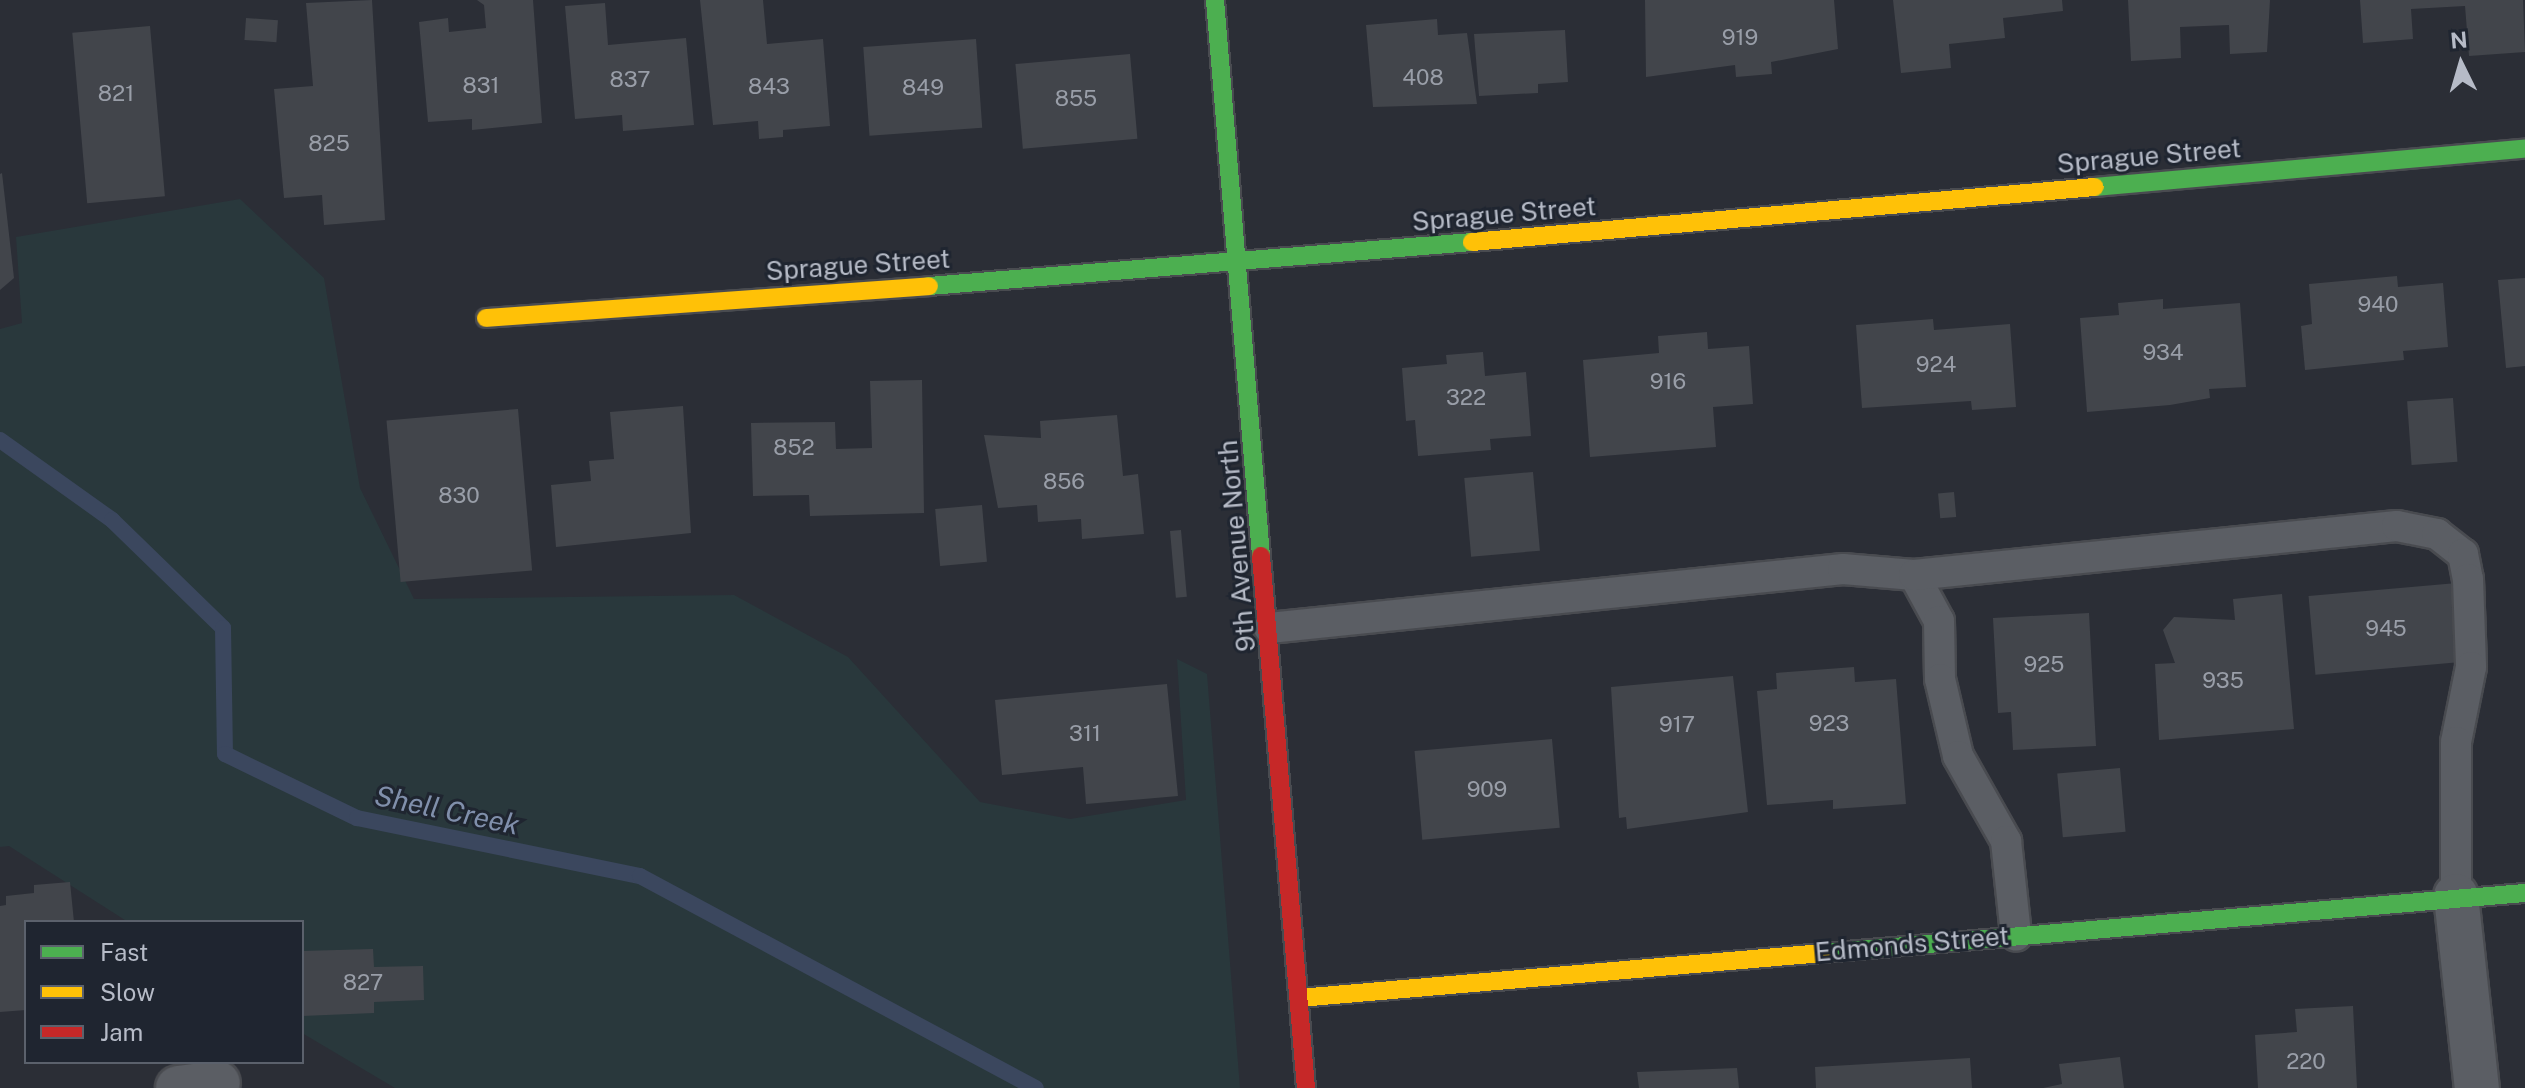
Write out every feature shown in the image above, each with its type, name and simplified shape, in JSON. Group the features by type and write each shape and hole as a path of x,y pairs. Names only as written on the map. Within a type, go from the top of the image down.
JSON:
{"street":[{"name":"9th Avenue North","path":"1215,0 1240,263 1306,1088"},
{"name":"Sprague Street","path":"486,318 1240,263 2525,149"},
{"name":"Edmonds Street","path":"1299,998 2456,896 2525,893"},
{"path":"2456,896 2477,1088"}],"lane":[{"path":"1269,628 1843,569 1914,575 2397,526 2437,534 2463,554 2468,579 2471,667 2456,742 2456,896"},
{"path":"1914,575 1939,621 1940,679 1958,756 2006,841 2016,935"}],"shaded area":[{"path":"240,199 324,278 360,488 414,599 734,595 848,657 980,802 1070,819 1186,800 1177,659 1207,674 1240,1088 395,1088 304,1034 304,920 125,920 9,846 0,847 0,329 22,323 16,237"}],"building":[{"path":"372,0 385,220 324,225 322,195 284,198 274,89 313,86 306,3"},
{"path":"477,0 533,0 542,123 472,130 472,119 428,122 419,22 448,18 449,32 486,28 484,5"},
{"path":"700,0 763,0 767,44 823,39 830,126 783,130 783,137 759,139 758,121 713,125"},
{"path":"1645,0 1834,0 1838,49 1771,62 1772,74 1736,77 1735,65 1646,77"},
{"path":"1893,0 2062,0 2063,11 2003,18 2005,38 1949,44 1951,68 1901,73"},
{"path":"2128,0 2270,0 2267,52 2230,54 2229,25 2180,27 2181,58 2131,61"},
{"path":"2360,0 2523,0 2525,52 2469,56 2465,6 2411,9 2413,39 2363,43"},
{"path":"605,3 608,45 686,38 694,125 623,131 622,115 575,119 565,6"},
{"path":"246,18 278,20 276,42 244,40"},
{"path":"1437,19 1438,35 1467,33 1477,104 1373,107 1366,25"},
{"path":"150,26 165,196 87,203 72,33"},
{"path":"1565,30 1568,82 1538,84 1538,93 1479,96 1474,34"},
{"path":"976,39 982,128 869,136 863,47"},
{"path":"1130,54 1137,139 1023,149 1015,64"},
{"path":"0,174 14,278 0,290"},
{"path":"2397,276 2398,287 2443,283 2448,347 2403,351 2404,360 2305,370 2301,326 2312,324 2309,284"},
{"path":"2525,278 2525,366 2506,368 2498,280"},
{"path":"2163,299 2163,309 2240,303 2246,387 2209,389 2210,398 2170,405 2087,412 2080,318 2119,315 2118,303"},
{"path":"1933,319 1934,330 2010,324 2016,407 1972,410 1971,401 1862,408 1856,325"},
{"path":"1707,332 1708,349 1749,346 1753,404 1713,407 1716,447 1590,457 1583,360 1659,353 1658,336"},
{"path":"1483,352 1485,376 1526,372 1531,436 1490,439 1491,450 1418,456 1415,420 1406,421 1402,368 1447,364 1446,355"},
{"path":"922,380 924,513 810,516 809,495 753,496 751,423 835,422 836,449 872,448 870,381"},
{"path":"2453,398 2457,462 2412,465 2407,401"},
{"path":"683,406 691,533 556,547 551,485 591,481 589,461 614,459 610,412"},
{"path":"518,409 532,570 401,582 387,421"},
{"path":"1117,415 1123,476 1138,474 1144,534 1082,539 1081,519 1038,522 1037,505 998,508 984,435 1041,438 1040,421"},
{"path":"1533,472 1540,551 1471,557 1464,478"},
{"path":"1954,492 1956,517 1940,518 1938,493"},
{"path":"982,505 987,562 940,566 935,509"},
{"path":"1181,530 1187,597 1176,598 1170,531"},
{"path":"2457,583 2464,662 2315,675 2309,596"},
{"path":"2282,594 2294,729 2159,740 2155,664 2175,663 2163,630 2174,617 2235,620 2233,599"},
{"path":"2089,613 2096,746 2013,750 2011,712 1998,713 1993,618"},
{"path":"1854,667 1855,682 1896,679 1906,804 1833,809 1833,800 1767,805 1757,691 1777,689 1776,673"},
{"path":"1733,676 1748,812 1627,829 1626,817 1619,818 1611,687"},
{"path":"1167,684 1178,796 1086,804 1083,767 1002,775 995,700"},
{"path":"1552,739 1560,828 1422,840 1415,751"},
{"path":"2120,768 2126,832 2063,837 2057,773"},
{"path":"70,882 74,920 24,920 24,1010 0,1012 0,906 6,905 6,896 34,893 34,885"},
{"path":"373,949 374,967 423,966 424,1000 374,1002 374,1013 304,1016 304,951"},
{"path":"2353,1006 2357,1088 2258,1088 2255,1035 2297,1032 2295,1009"},
{"path":"2120,1057 2124,1088 2043,1088 2062,1084 2059,1064"},
{"path":"1970,1058 1972,1088 1816,1088 1815,1067"},
{"path":"1737,1068 1739,1088 1639,1088 1637,1072"}],"waterway":[{"name":"Shell Creek","path":"0,440 112,520 223,628 225,754 357,818 640,876 1036,1088"}],"traffic: fast":[{"path":"1215,0 1261,556"},
{"path":"2095,187 2525,149"},
{"path":"929,286 1472,242"},
{"path":"1823,953 2525,893"}],"traffic: slow":[{"path":"1472,242 2095,187"},
{"path":"486,318 929,286"},
{"path":"1299,998 1823,953"}],"traffic: jam":[{"path":"1261,556 1306,1088"}]}
